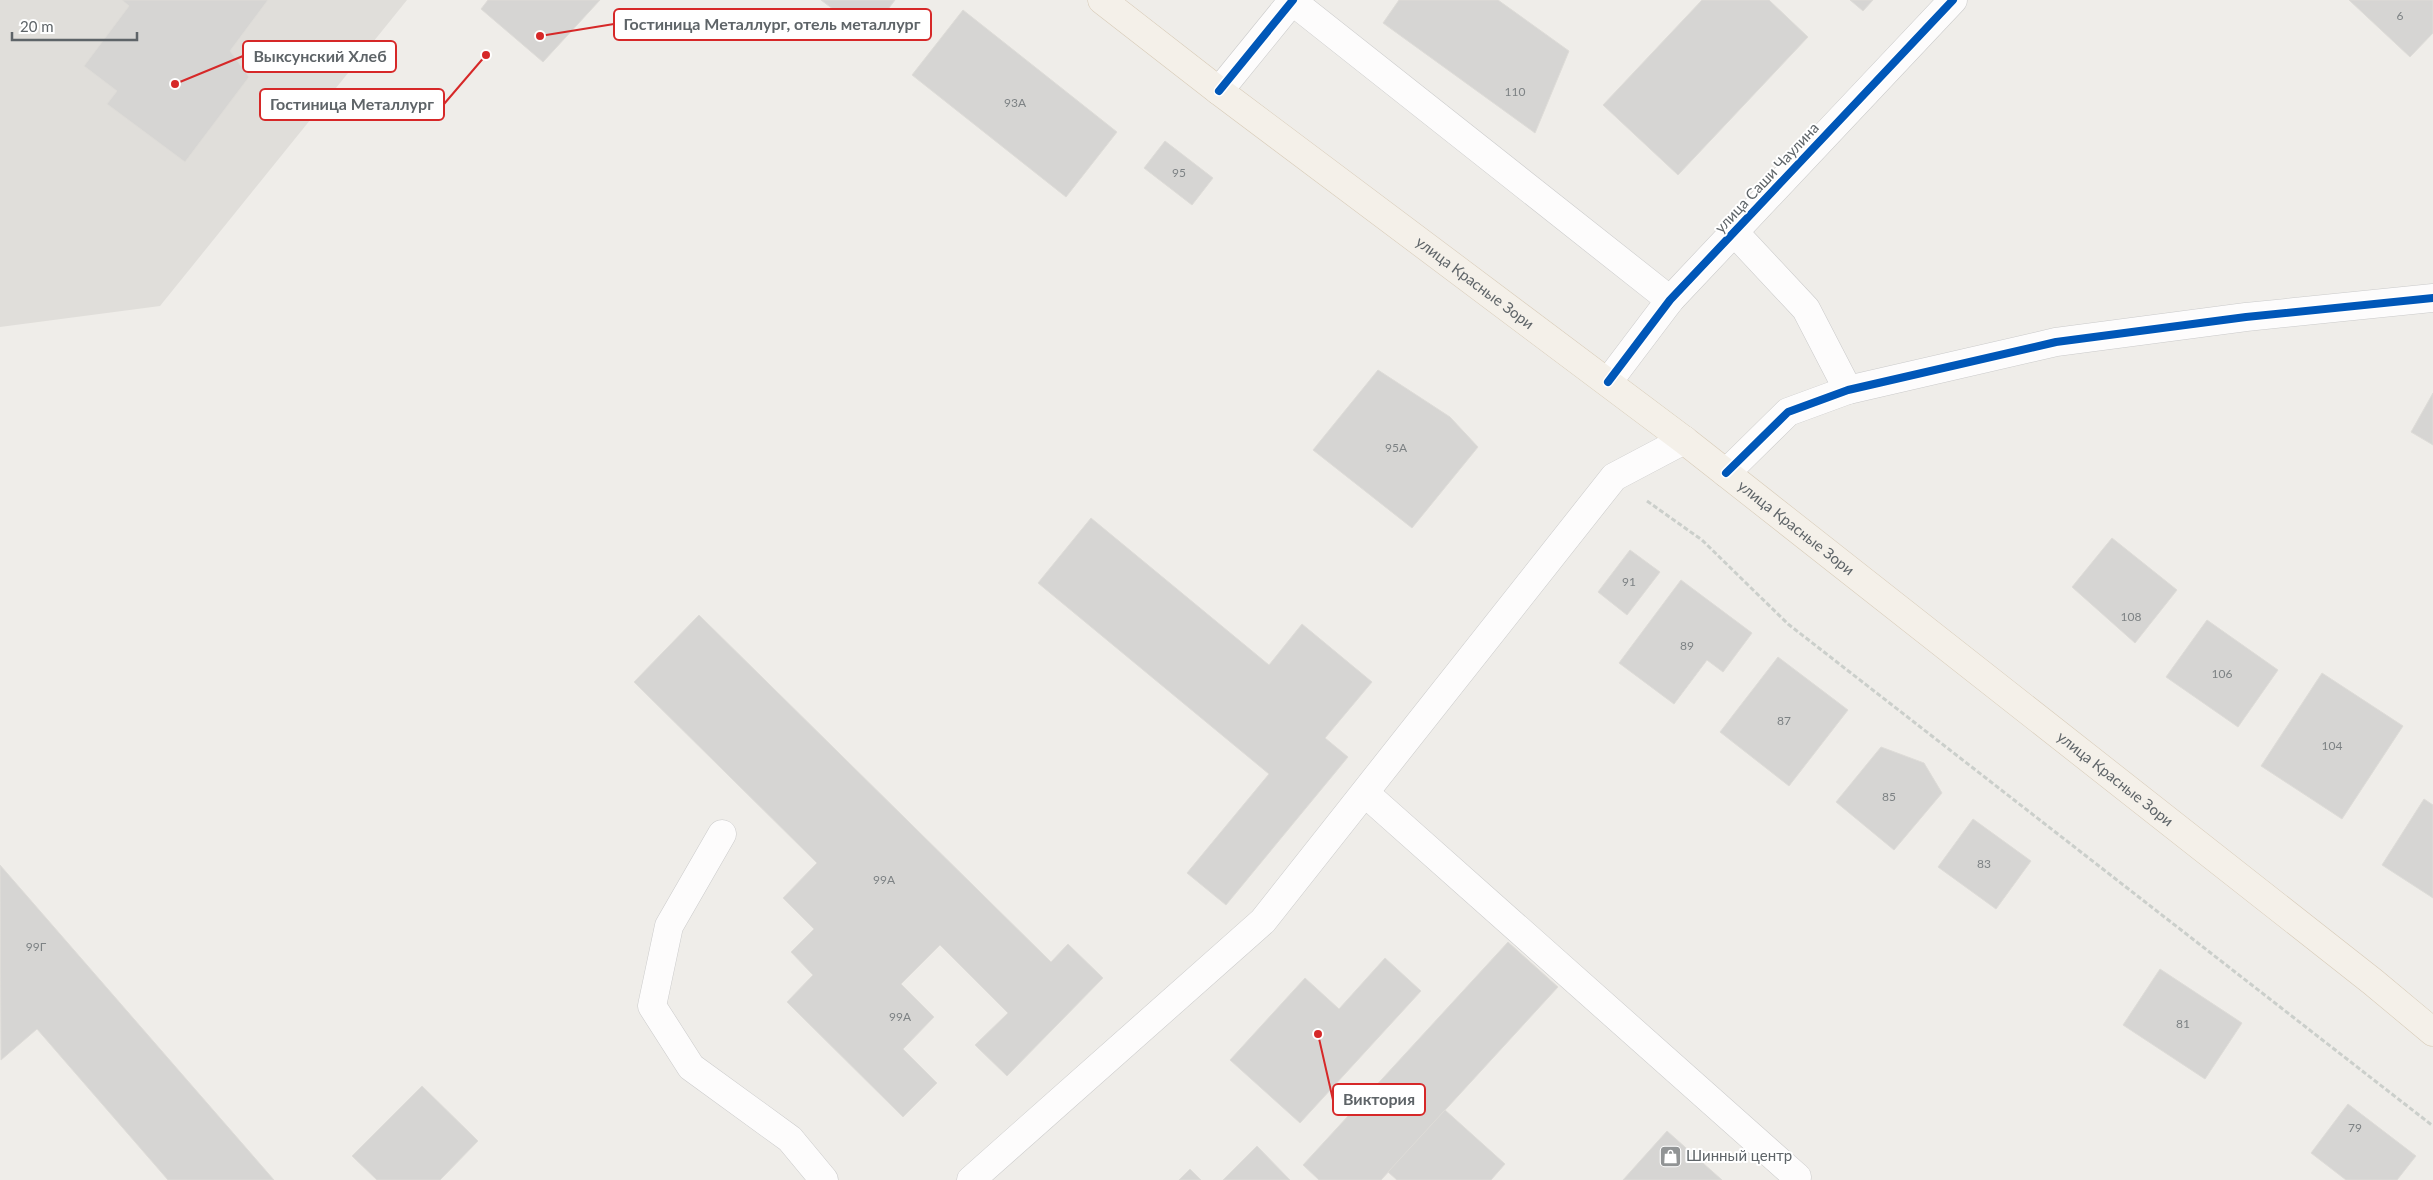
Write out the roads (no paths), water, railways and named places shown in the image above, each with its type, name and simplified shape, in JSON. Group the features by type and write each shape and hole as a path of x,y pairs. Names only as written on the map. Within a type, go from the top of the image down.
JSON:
{"main road":[{"name":"улица Красные Зори","path":"1102,0 1218,91 1684,440 2055,731 2433,1032"}],"street":[{"name":"улица Саши Чаулина","path":"1608,382 1670,300 1953,0"},
{"path":"1218,91 1293,1 1670,300"},
{"path":"1735,233 1806,309 1848,390"},
{"path":"1726,474 1788,412 1848,390 2056,342 2246,317 2433,298"},
{"path":"971,1180 1263,921 1614,477 1684,440"},
{"path":"1365,793 1797,1177"},
{"path":"722,834 669,926 652,1006 692,1067 790,1139 824,1180"}],"place":[{"name":"Гостиница Металлург, отель металлург","path":"540,36"},
{"name":"Гостиница Металлург","path":"486,55"},
{"name":"Выксунский Хлеб","path":"175,84"},
{"name":"Виктория","path":"1318,1034"},
{"name":"Шинный центр","path":"1670,1156"}]}
